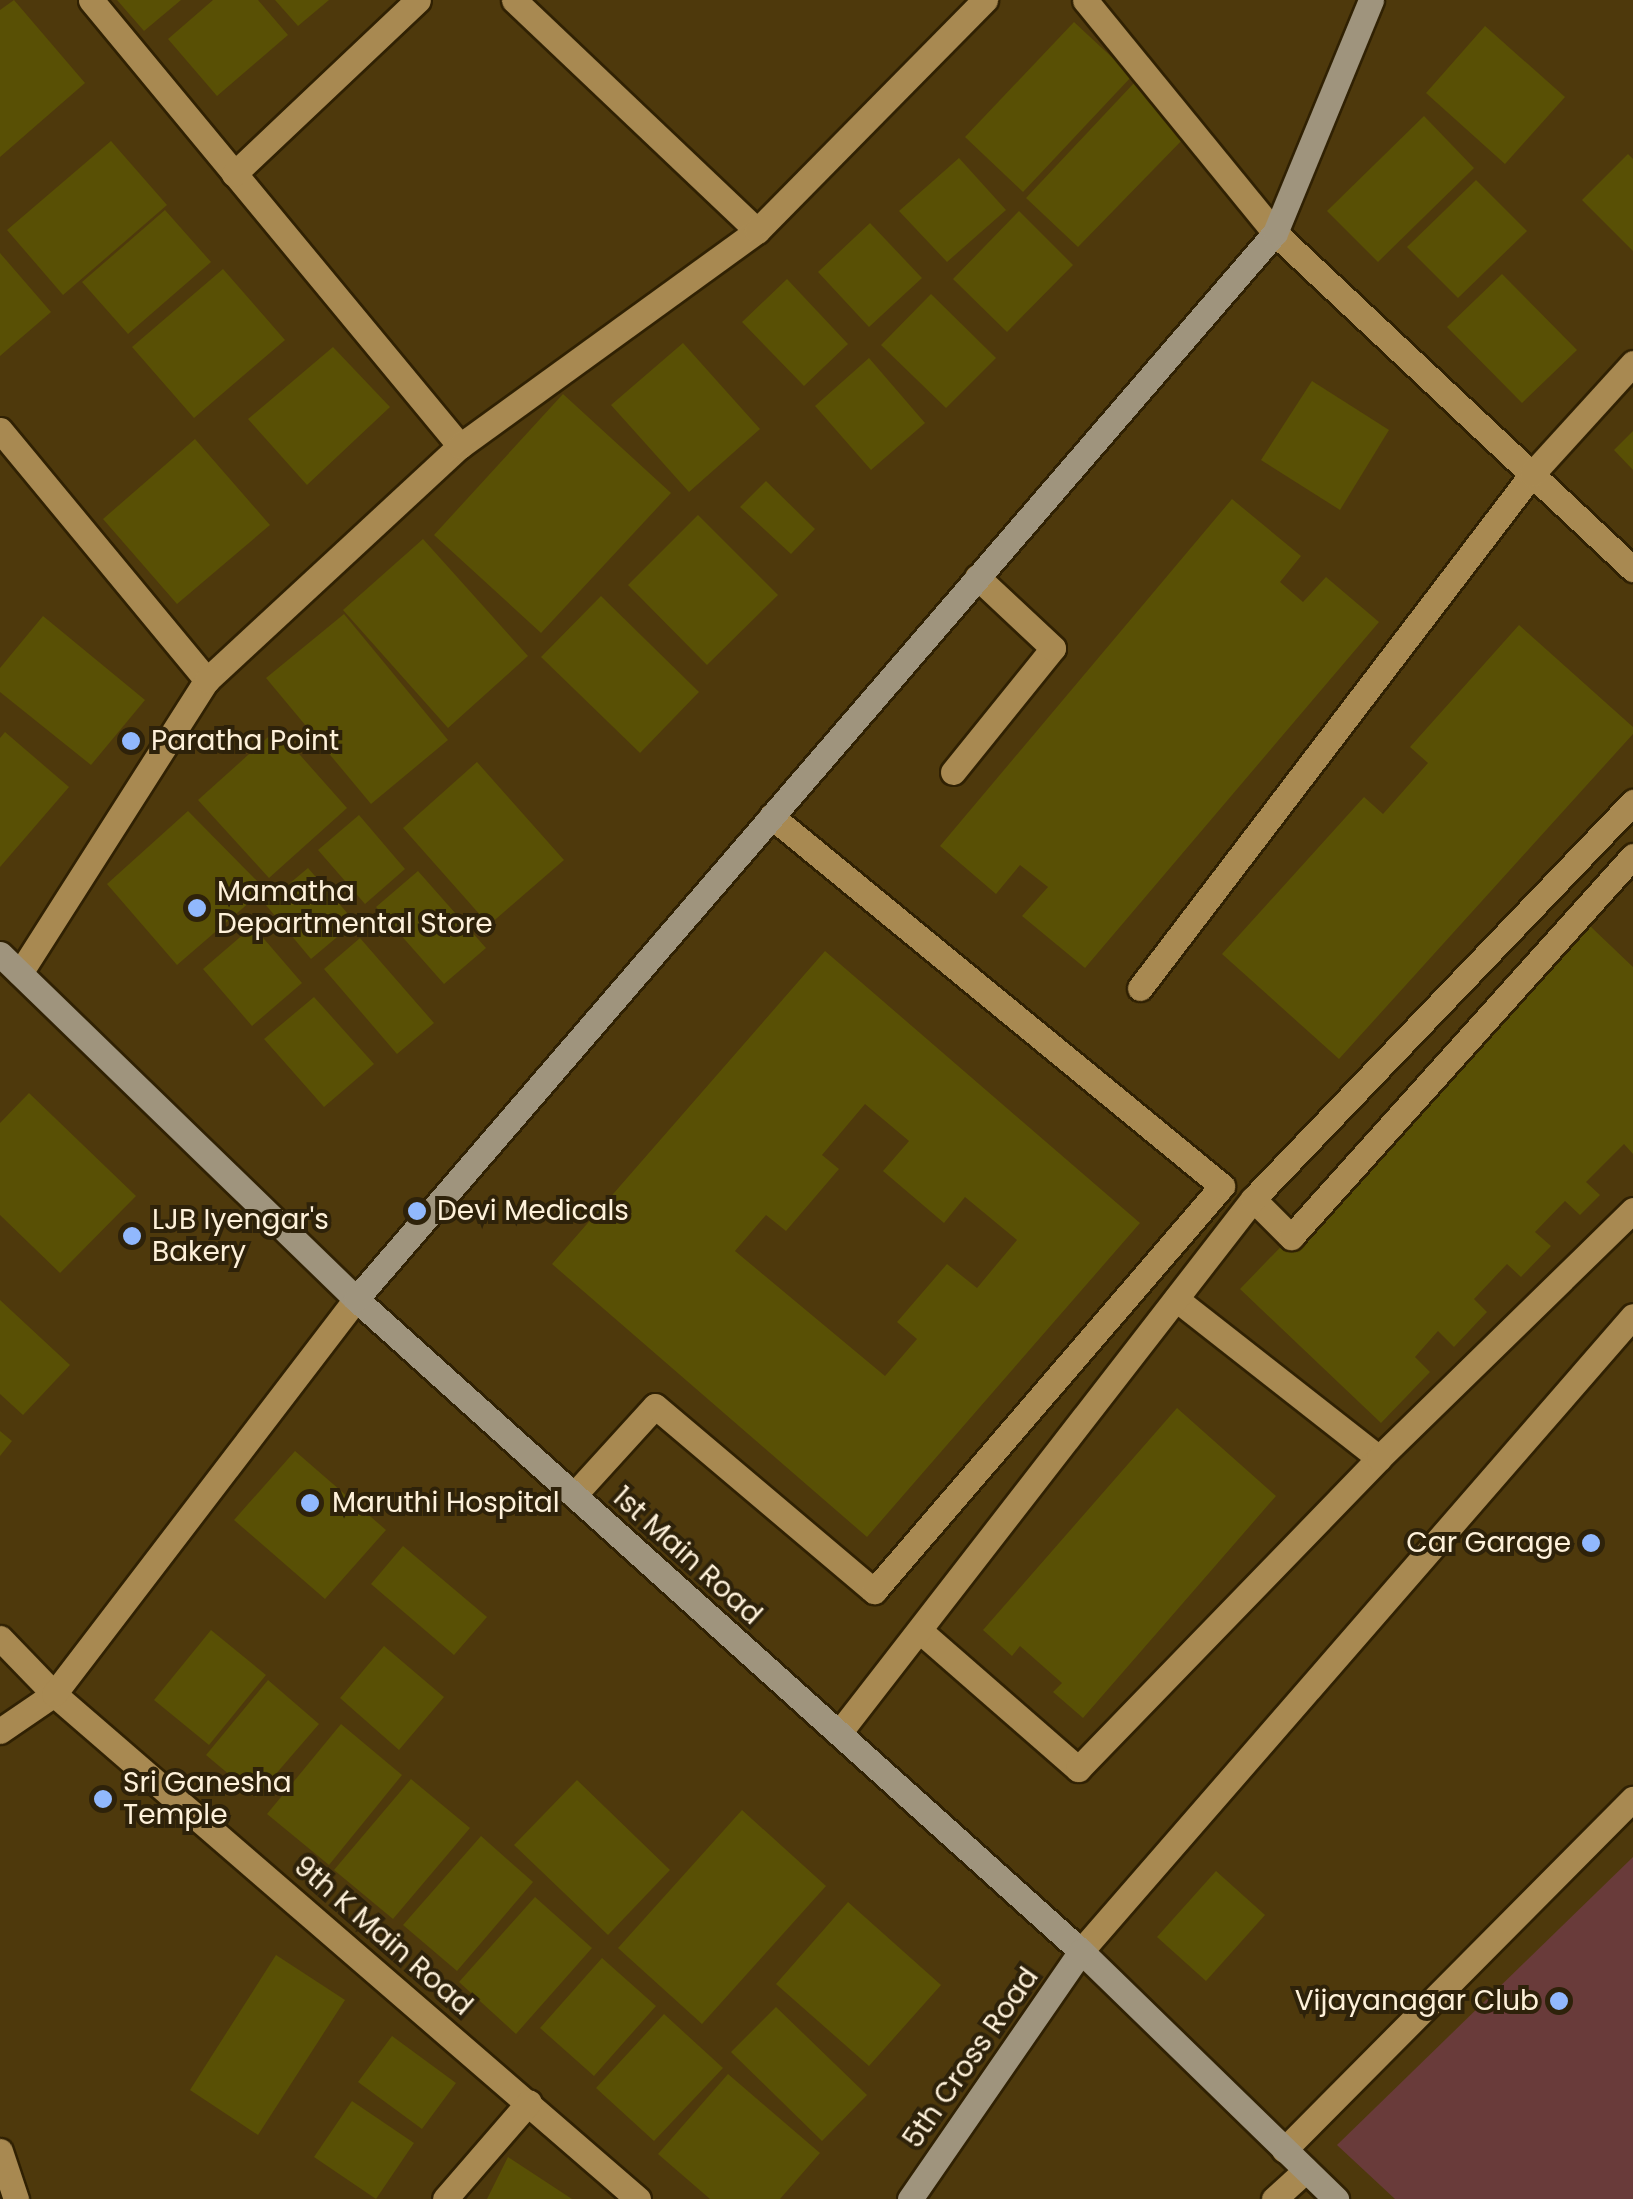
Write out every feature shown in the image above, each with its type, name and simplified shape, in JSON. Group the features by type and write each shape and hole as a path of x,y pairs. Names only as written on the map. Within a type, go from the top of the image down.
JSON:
{"street":[{"path":"91,0 460,446"},
{"path":"234,174 418,0"},
{"path":"514,0 757,230"},
{"path":"20,973 207,680 460,446 757,230 985,0"},
{"path":"1085,0 1275,233 1633,568"},
{"path":"0,1732 54,1694 356,1299 1275,233 1370,0"},
{"path":"1140,988 1532,474 1633,362"},
{"path":"0,430 207,680"},
{"path":"953,772 1053,648 977,577"},
{"path":"839,1733 1253,1199 1633,802"},
{"path":"574,1495 655,1406 874,1591 1222,1186 772,816"},
{"path":"1253,1199 1290,1236 1633,856"},
{"name":"1st Main Road","path":"0,954 356,1299 1081,1950 1336,2199"},
{"path":"920,1630 1078,1770 1379,1458 1633,1210"},
{"path":"1176,1299 1379,1458"},
{"path":"1081,1950 1633,1316"},
{"name":"9th K Main Road","path":"0,1638 54,1694 638,2199"},
{"path":"1274,2199 1293,2157 1633,1799"},
{"name":"5th Cross Road","path":"910,2199 1081,1950"},
{"path":"445,2199 529,2102"},
{"path":"0,2151 16,2199"}],"shaded area":[{"name":"Vijayanagar Club","path":"1633,1857 1633,2199 1395,2199 1337,2145"}],"building":[{"path":"14,0 85,83 0,157 0,10"},
{"path":"117,0 181,0 144,31"},
{"path":"213,0 258,0 288,35 217,96 168,39"},
{"path":"275,0 329,0 298,26"},
{"path":"1074,22 1132,76 1023,192 965,137"},
{"path":"1485,26 1565,97 1505,164 1426,93"},
{"path":"1134,83 1188,134 1078,247 1026,198"},
{"path":"1424,116 1474,168 1378,262 1327,211"},
{"path":"111,141 167,205 63,295 7,230"},
{"path":"1628,154 1633,159 1633,251 1582,200"},
{"path":"959,158 1006,210 947,262 899,211"},
{"path":"1476,180 1527,231 1458,298 1407,247"},
{"path":"165,210 211,262 128,334 82,282"},
{"path":"1019,211 1073,265 1007,332 953,279"},
{"path":"870,223 922,278 869,327 818,272"},
{"path":"0,253 51,312 0,356"},
{"path":"223,269 285,340 194,418 132,347"},
{"path":"1502,274 1577,350 1522,403 1447,327"},
{"path":"787,279 848,344 804,386 742,322"},
{"path":"931,294 996,358 946,408 881,345"},
{"path":"683,343 760,429 689,492 611,405"},
{"path":"333,347 390,407 307,485 248,419"},
{"path":"869,358 925,423 871,470 815,406"},
{"path":"1312,381 1389,430 1340,510 1261,460"},
{"path":"563,394 671,493 541,633 434,535"},
{"path":"1633,431 1633,470 1614,450"},
{"path":"195,439 270,525 177,604 103,519"},
{"path":"766,481 815,529 791,554 740,507"},
{"path":"1232,499 1301,556 1280,582 1303,602 1326,577 1379,622 1085,968 1022,916 1048,887 1020,865 996,894 940,846"},
{"path":"698,515 778,595 707,665 628,585"},
{"path":"423,539 528,656 448,728 343,610"},
{"path":"601,596 699,692 640,753 541,657"},
{"path":"344,614 448,740 371,804 266,678"},
{"path":"43,616 145,700 91,765 0,692 0,668"},
{"path":"1519,625 1633,727 1633,734 1339,1059 1222,954 1364,797 1383,814 1428,763 1410,747"},
{"path":"277,729 347,808 269,878 198,800"},
{"path":"5,732 69,787 0,867 0,738"},
{"path":"477,762 564,860 489,925 403,828"},
{"path":"188,811 265,889 177,965 107,884"},
{"path":"359,815 405,869 365,904 318,850"},
{"path":"308,868 355,922 311,959 265,904"},
{"path":"418,871 486,948 444,984 376,907"},
{"path":"253,926 302,983 252,1026 203,969"},
{"path":"1590,926 1633,967 1633,1154 1624,1144 1586,1182 1600,1195 1580,1215 1565,1201 1535,1232 1551,1246 1521,1277 1507,1264 1474,1299 1487,1312 1454,1347 1438,1331 1415,1357 1430,1372 1381,1423 1240,1289"},
{"path":"360,938 434,1023 397,1054 324,969"},
{"path":"825,951 1140,1223 867,1537 552,1264","holes":["865,1104 909,1141 883,1171 944,1223 965,1197 1017,1240 977,1288 947,1264 897,1322 917,1339 885,1376 735,1251 766,1215 786,1231 839,1169 822,1155"]},
{"path":"314,997 374,1064 324,1107 264,1039"},
{"path":"29,1093 136,1196 60,1273 0,1215 0,1123"},
{"path":"0,1300 70,1365 23,1415 0,1394"},
{"path":"1177,1408 1276,1496 1083,1718 1053,1692 1062,1683 1020,1646 1012,1656 983,1630"},
{"path":"0,1431 12,1441 0,1456"},
{"path":"295,1451 386,1530 325,1599 234,1520"},
{"path":"403,1546 487,1617 454,1655 371,1584"},
{"path":"211,1630 266,1675 209,1745 154,1700"},
{"path":"384,1646 444,1697 399,1750 340,1698"},
{"path":"268,1680 319,1724 256,1797 206,1755"},
{"path":"341,1724 402,1775 329,1865 267,1814"},
{"path":"411,1779 470,1828 393,1919 334,1870"},
{"path":"577,1780 670,1870 608,1935 514,1845"},
{"path":"742,1810 826,1886 702,2024 618,1948"},
{"path":"481,1836 533,1882 457,1971 403,1925"},
{"path":"1216,1871 1265,1915 1206,1981 1157,1937"},
{"path":"535,1897 592,1948 516,2034 459,1982"},
{"path":"848,1902 941,1985 869,2066 776,1984"},
{"path":"276,1955 345,2000 258,2135 190,2090"},
{"path":"602,1958 656,2006 594,2076 540,2028"},
{"path":"776,2007 867,2095 822,2141 731,2052"},
{"path":"664,2014 723,2068 654,2141 596,2088"},
{"path":"392,2036 456,2083 422,2129 358,2082"},
{"path":"728,2074 820,2153 780,2199 710,2199 658,2154"},
{"path":"352,2101 414,2143 376,2199 314,2157"},
{"path":"508,2157 572,2199 487,2199"}],"place":[{"name":"Paratha Point","path":"131,741"},
{"name":"Mamatha Departmental Store","path":"197,908"},
{"name":"Devi Medicals","path":"417,1211"},
{"name":"LJB Iyengar's Bakery","path":"132,1236"},
{"name":"Maruthi Hospital","path":"310,1503"},
{"name":"Car Garage","path":"1591,1543"},
{"name":"Sri Ganesha Temple","path":"103,1799"},
{"name":"Vijayanagar Club","path":"1559,2001"}]}
